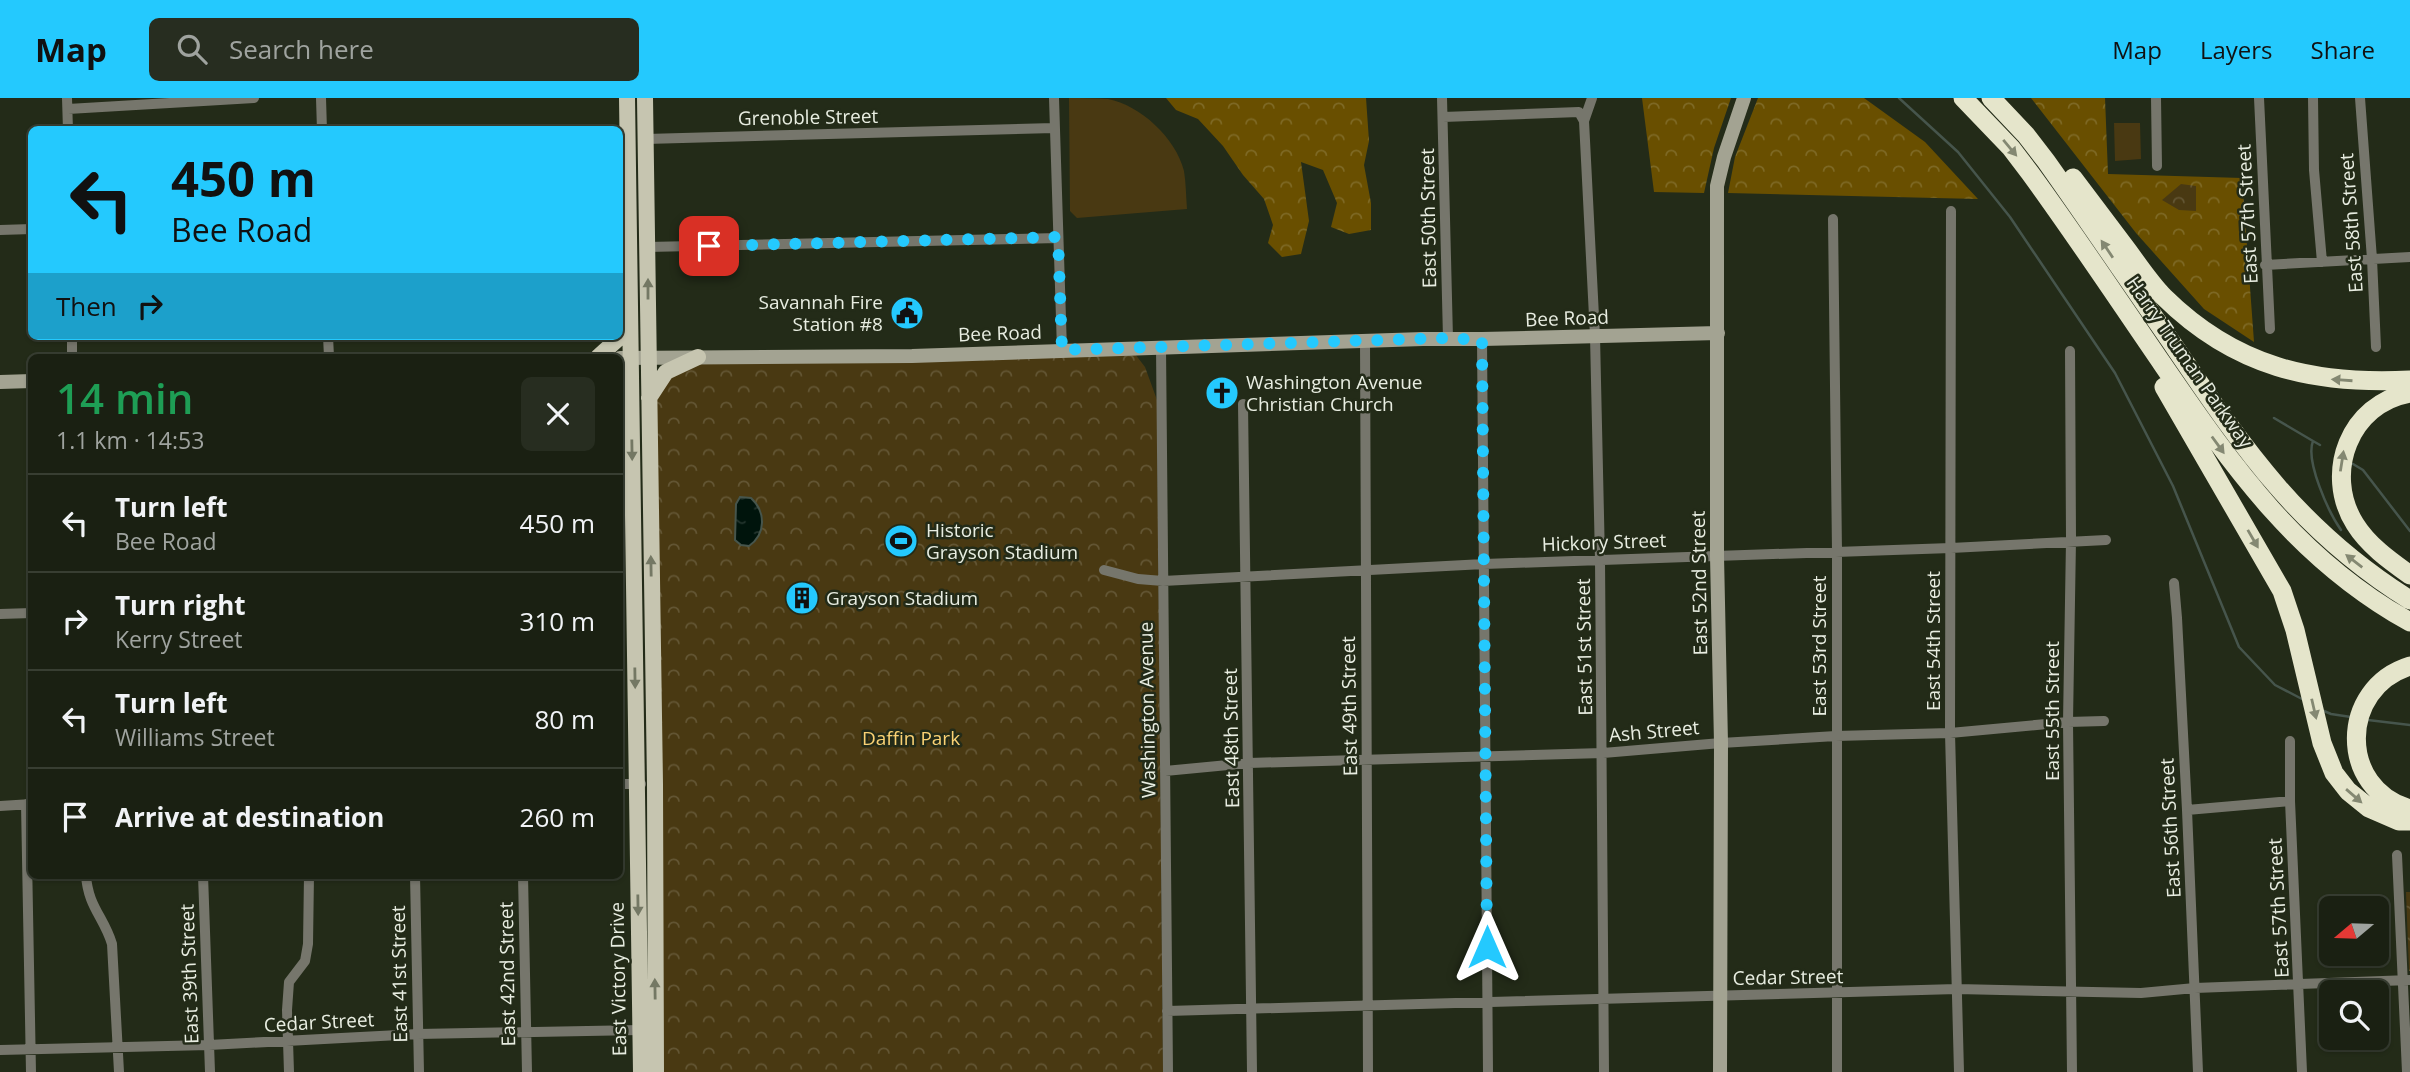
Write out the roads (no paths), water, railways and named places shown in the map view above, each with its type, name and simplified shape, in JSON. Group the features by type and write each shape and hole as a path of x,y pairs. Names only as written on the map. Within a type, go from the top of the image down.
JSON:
{"highway":[{"name":"Harry Truman Parkway","path":"1963,98 2011,148 2208,431 2250,486 2322,560 2376,602 2410,622"},
{"name":"Harry Truman Parkway","path":"1991,98 2026,135 2052,170 2224,420 2265,474 2334,545 2410,600"},
{"path":"2007,98 2031,121 2163,296 2195,324 2225,345 2272,366 2323,379 2374,382 2410,380"},
{"path":"2082,247 2282,592 2295,629 2322,743 2334,773 2348,791 2369,808 2399,821 2410,821"},
{"path":"2410,393 2397,395 2375,407 2358,422 2344,448 2340,471 2343,497 2354,523 2381,555 2410,575"},
{"path":"2410,666 2370,692 2360,712 2356,733 2361,766 2369,783 2379,795 2394,805 2410,809"}],"main road":[{"name":"East Victory Drive","path":"626,98 624,220 630,328 625,358 634,592 628,784 641,1072"},
{"name":"East Victory Drive","path":"645,98 655,784 656,1065"},
{"name":"East 52nd Street","path":"1720,1072 1721,743 1717,556 1717,187 1744,98"},
{"path":"623,334 630,328"},
{"name":"Bee Road","path":"625,358 912,356 1364,340 1482,340 1718,333"},
{"path":"601,354 617,340"},
{"path":"649,398 666,372 698,357"},
{"path":"0,382 28,382"},
{"path":"640,1030 649,1035 651,1053 656,1065"}],"street":[{"path":"68,126 68,103 254,98"},
{"path":"321,98 321,126"},
{"path":"1054,98 1062,350"},
{"name":"East 50th Street","path":"1442,98 1448,338"},
{"name":"East 51st Street","path":"1592,98 1584,121 1595,336 1600,560 1604,1072"},
{"path":"2156,98 2157,166"},
{"name":"East 57th Street","path":"2259,98 2270,329"},
{"path":"2313,98 2322,262"},
{"name":"East 58th Street","path":"2360,98 2376,347"},
{"path":"1443,117 1578,112 1584,121"},
{"name":"Grenoble Street","path":"646,139 1055,128"},
{"name":"East 54th Street","path":"1951,211 1950,733 1958,1072"},
{"name":"East 53rd Street","path":"1833,219 1837,552 1837,1072"},
{"path":"0,230 28,229"},
{"path":"647,247 1058,237"},
{"path":"2266,265 2410,257"},
{"name":"East 49th Street","path":"1364,340 1368,1072"},
{"path":"1482,340 1488,1072"},
{"name":"Washington Avenue","path":"1161,347 1168,1072"},
{"name":"East 55th Street","path":"2070,351 2068,722 2072,1072"},
{"name":"East 48th Street","path":"1243,404 1252,1072"},
{"name":"Hickory Street","path":"1104,570 1138,579 1163,580 1484,564 2106,540"},
{"name":"East 56th Street","path":"2174,583 2178,618 2198,1072"},
{"path":"634,592 652,592"},
{"path":"0,614 28,613"},
{"name":"Ash Street","path":"1165,771 1249,763 1603,753 1721,743 1950,733 2104,721"},
{"name":"East 57th Street","path":"2290,741 2290,800 2302,1072"},
{"path":"628,784 655,784"},
{"path":"2187,810 2290,800"},
{"path":"0,806 28,804"},
{"path":"2397,855 2406,980 2407,1072"},
{"path":"30,879 31,1072"},
{"path":"86,879 89,899 112,944 119,1072"},
{"name":"East 39th Street","path":"203,879 210,1072"},
{"path":"289,1072 289,982 305,961 308,944 309,879"},
{"name":"East 41st Street","path":"415,879 419,1072"},
{"name":"East 42nd Street","path":"523,879 527,1072"},
{"name":"Cedar Street","path":"1167,1011 1956,989 2141,993 2406,980"},
{"name":"Cedar Street","path":"0,1050 209,1045 418,1034 640,1030"}],"water":[{"path":"740,497 751,498 761,516 759,535 749,546 741,545 735,540 736,504"}],"waterway":[{"path":"1899,98 1958,152 2010,217 2115,373 2173,486 2239,647 2275,685 2302,699"},
{"path":"2274,418 2313,441"},
{"path":"2320,445 2313,441 2312,461 2330,512 2341,530"},
{"path":"2353,464 2363,470 2410,531"},
{"path":"2324,711 2351,717"},
{"path":"2368,720 2410,725"}],"place":[{"name":"Savannah Fire Station #8","path":"907,313"},
{"name":"Washington Avenue Christian Church","path":"1222,393"},
{"name":"Historic Grayson Stadium","path":"901,541"},
{"name":"Grayson Stadium","path":"802,598"}],"park label":[{"name":"Daffin Park","path":"911,738"}]}
